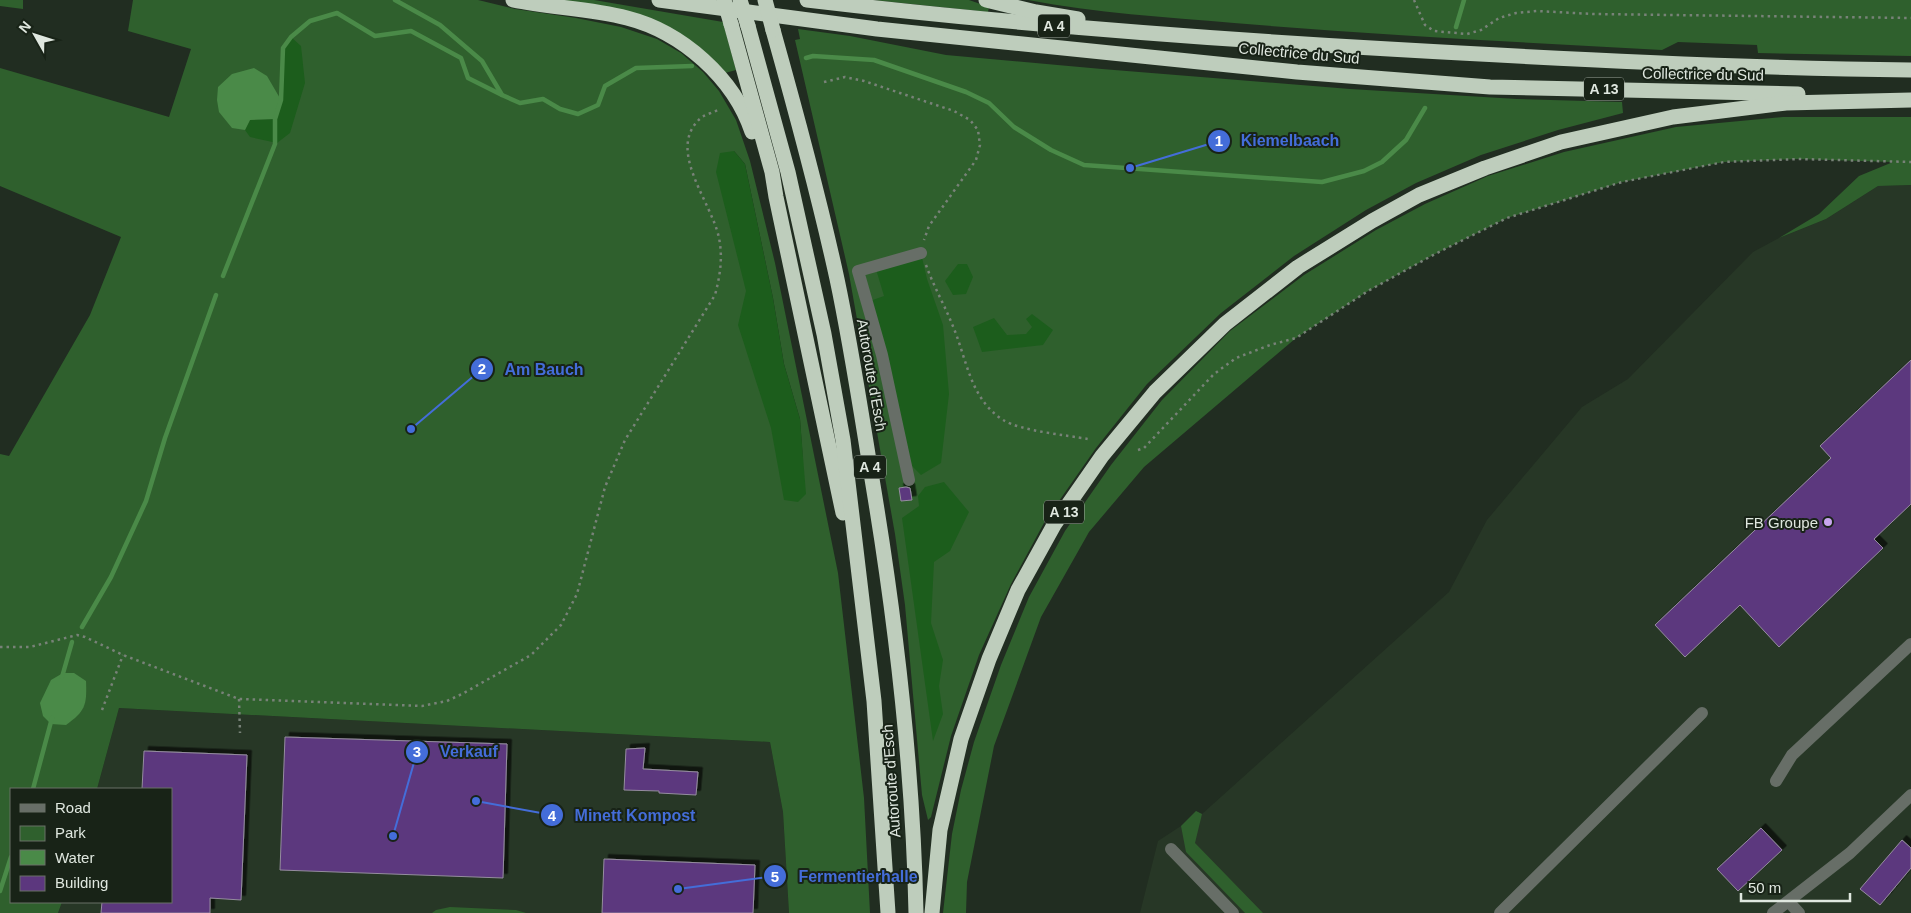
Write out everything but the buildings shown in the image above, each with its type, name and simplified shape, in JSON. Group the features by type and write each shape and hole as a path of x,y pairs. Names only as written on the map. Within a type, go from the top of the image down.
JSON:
{"highway":[{"name":"A 4","path":"513,0 582,9 628,18 661,31 686,46 711,68 729,88 746,116 765,177 776,197"},
{"name":"Collectrice du Sud","path":"659,0 877,29 1297,72 1490,87 1911,96"},
{"name":"A 4","path":"724,0 772,172 829,450 862,595"},
{"name":"Autoroute d'Esch","path":"740,0 788,172 824,334 843,440 874,701 888,913"},
{"name":"Autoroute d'Esch","path":"765,0 802,138 836,278 854,365 892,611 911,797 916,913"},
{"name":"A 4","path":"807,0 1086,29 1303,44"},
{"name":"A 4","path":"986,0 1036,12 1087,21 1303,44"},
{"name":"Collectrice du Sud","path":"1303,44 1678,64 1911,70"},
{"name":"A 13","path":"932,913 940,830 961,740 989,659 1018,590 1054,525 1102,456 1154,392 1225,324 1298,267 1372,221 1419,195 1485,168 1553,145 1683,116 1786,103 1911,100"}],"street":[{"path":"836,278 922,252"},
{"path":"858,272 882,354 909,480"},
{"path":"1776,780 1792,755 1911,644"},
{"path":"1500,913 1702,712"},
{"path":"1773,913 1850,853 1911,795"},
{"path":"1171,849 1233,913"},
{"path":"1789,902 1799,913"}],"path":[{"path":"1414,0 1425,25 1434,31 1467,34 1481,30 1499,18 1516,13 1537,11 1593,14 1911,18"},
{"path":"824,82 845,77 864,81 954,111 970,120 978,130 980,145 976,160 929,226 924,240 922,252 929,274 953,325 973,387 983,403 1003,420 1022,427 1088,440"},
{"path":"0,647 30,647 77,635 123,655 239,699 422,706 462,694 531,655 561,625 577,594 605,487 625,440 714,295 720,279 722,262 719,238 711,214 688,162 687,142 693,127 703,116 720,109"},
{"path":"1138,450 1144,448 1214,374 1236,358 1270,345 1296,338 1368,291 1435,254 1507,218 1622,182 1724,162 1798,159 1911,162"},
{"path":"102,710 123,655"},
{"path":"239,699 240,733"}],"shaded area":[{"path":"291,37 301,46 305,83 290,133 277,143 250,137 245,130 250,120 275,119 281,100 283,48"},
{"path":"734,151 745,164 773,298 784,364 800,419 806,494 798,502 784,500 771,428 738,325 746,291 716,172 720,153"},
{"path":"1911,185 1911,913 1140,913 1158,841 1181,826 1196,811 1202,814 1449,592 1487,520 1582,407 1628,379 1753,252 1779,238 1826,219 1878,186"},
{"path":"921,253 927,279 943,325 949,394 941,463 921,475 912,466 867,302 884,296 875,266"},
{"path":"958,264 967,264 973,277 966,294 953,295 945,281"},
{"path":"1032,314 1053,330 1043,345 982,352 973,327 994,318 1007,335 1026,334 1032,327 1026,319"},
{"path":"944,482 969,512 950,551 934,562 931,623 943,660 939,686 943,714 933,741 902,518 919,506 918,496 925,487"},
{"path":"119,708 770,742 783,812 789,913 58,913 62,903 172,903 172,788 97,788"}],"green space":[{"path":"0,0 23,0 23,9 0,6"},
{"path":"133,0 478,0 515,9 621,27 657,39 681,53 703,72 719,91 736,120 750,161 775,263 838,573 864,798 870,913 789,913 783,812 770,742 119,708 97,788 10,788 10,903 62,903 58,913 0,913 0,454 9,456 90,315 121,237 0,186 0,68 169,117 191,49 128,31","holes":["734,151 745,164 773,298 784,364 800,419 803,461"]},
{"path":"557,0 594,0 723,22 736,70 725,73 689,41"},
{"path":"873,0 969,0 989,7 988,12"},
{"path":"1028,0 1911,0 1911,56 1758,53 1757,45 1678,42 1662,50 1395,35 1131,14"},
{"path":"798,29 850,36 946,55 1350,89 1517,99 1622,102 1623,113 1558,130 1481,155 1416,183 1366,210 1294,256 1221,313 1147,384 1096,448 1045,521 1011,584 979,655 951,736 931,817 928,820 922,795 905,605 895,534 849,274 795,40 800,39"},
{"path":"1783,117 1911,117 1911,185 1878,186 1826,219 1779,238 1819,214 1859,176 1893,162 1798,159 1724,162 1622,182 1507,218 1435,254 1368,291 1296,338 1144,467 1089,532 1041,617 994,746 967,882 966,913 943,913 952,834 974,742 1001,665 1029,597 1065,531 1111,465 1162,400 1230,331 1304,275 1376,230 1425,204 1488,176 1564,152 1676,127"},
{"path":"1196,811 1202,814 1195,843 1263,913 1245,913 1186,852 1181,826"},
{"path":"450,907 516,910 526,913 432,913 436,910"}],"water":[{"path":"254,68 267,76 281,100 275,119 250,120 245,130 232,128 219,112 217,100 218,87 232,74"},
{"path":"63,673 74,673 86,681 84,707 66,725 51,724 43,716 40,703 51,680"}],"waterway":[{"path":"395,0 440,25 482,61 502,95 520,103 543,99 560,109 578,114 598,105 605,86 636,68 692,66"},
{"path":"1456,27 1464,0"},
{"path":"223,276 275,144 275,119 281,100 283,48 291,37 310,21 337,13 375,36 411,31 461,58 468,78 502,95"},
{"path":"806,58 813,56 874,60 966,92 989,103 1014,127 1051,150 1084,165 1322,182 1364,171 1382,162 1406,140 1425,108"},
{"path":"82,627 111,577 146,501 165,438 216,295"},
{"path":"62,677 72,642"},
{"path":"33,788 52,718"},
{"path":"0,891 10,860"}],"place":[{"name":"Kiemelbaach","path":"1130,168"},
{"name":"Am Bauch","path":"411,429"},
{"name":"FB Groupe","path":"1828,522"},
{"name":"Minett Kompost","path":"476,801"},
{"name":"Verkauf","path":"393,836"},
{"name":"Fermentierhalle","path":"678,889"}]}
